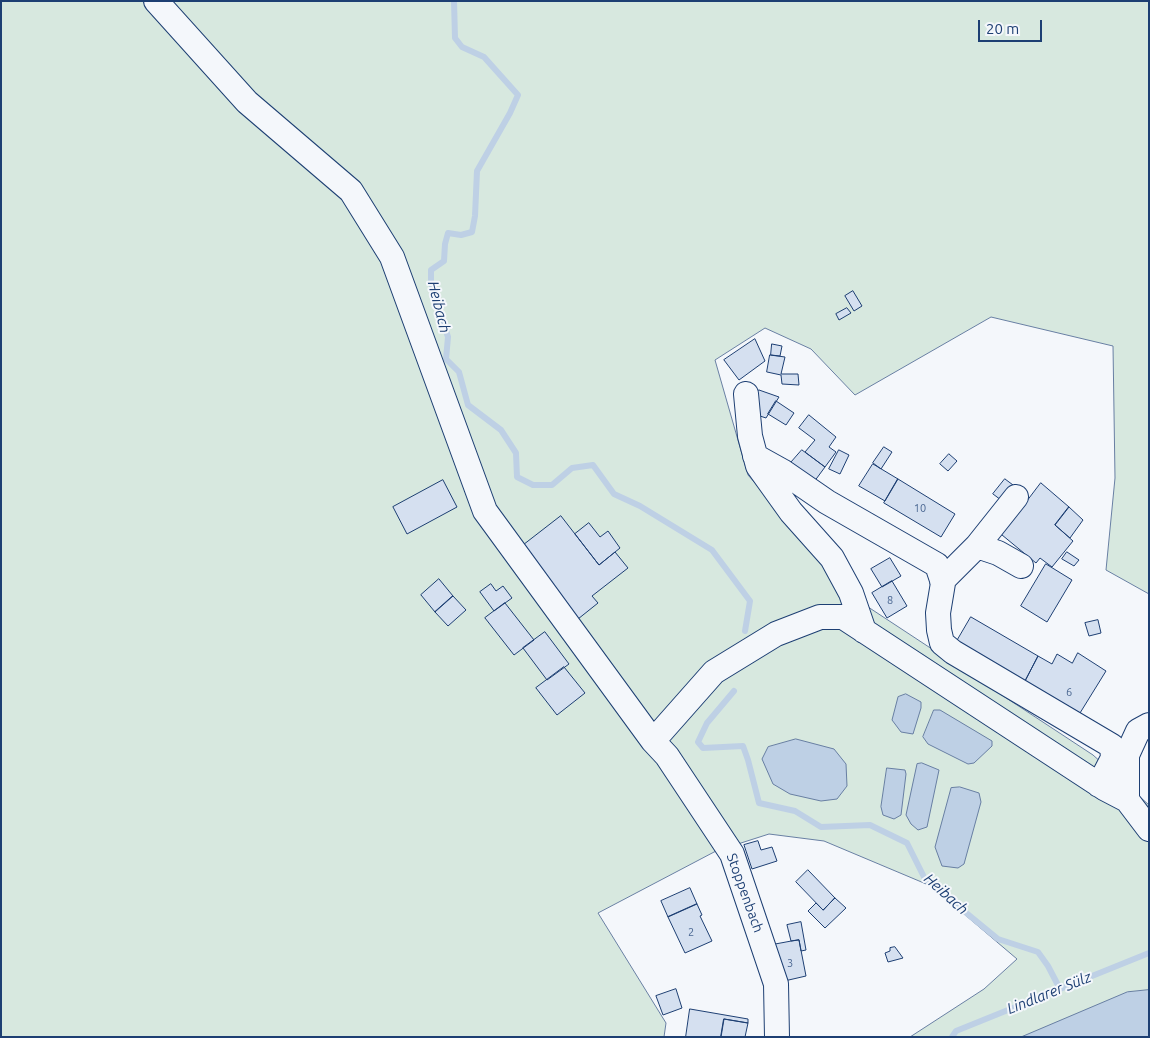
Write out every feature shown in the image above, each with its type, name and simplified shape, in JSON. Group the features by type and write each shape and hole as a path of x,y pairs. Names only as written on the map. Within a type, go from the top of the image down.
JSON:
{"street":[{"path":"156,1 247,102 351,191 392,257 485,512 653,741 714,672 776,634 820,617 842,617 1099,784 1127,800 1149,829"},
{"path":"746,394 750,436 758,466 791,512 832,558 850,593 864,631"},
{"path":"755,456 782,471 826,502 937,565 942,581 938,613 942,643 953,652 1112,746 1113,758 1099,784"},
{"path":"942,581 977,546 1016,497"},
{"path":"977,546 998,553 1021,566"},
{"path":"1127,800 1127,755 1138,731 1149,725"},
{"name":"Stoppenbach","path":"653,741 667,756 732,854 776,984 777,1037"}],"shaded area":[{"path":"1,1 1149,1 1149,594 1106,570 1115,478 1113,346 991,317 855,395 811,349 765,328 715,360 748,475 859,601 1093,755 1149,805 1149,1037 910,1037 984,989 1017,959 931,886 824,841 769,834 716,851 598,913 666,1023 664,1037 1,1037"}],"water":[{"path":"906,694 921,702 913,734 901,732 892,720 898,697"},
{"path":"934,710 940,710 992,741 992,746 974,763 968,764 928,744 923,737"},
{"path":"796,739 834,749 846,764 847,786 837,799 821,801 790,794 773,784 762,759 768,747"},
{"path":"922,763 939,770 927,827 918,830 911,824 906,815 917,764"},
{"path":"887,768 905,770 906,774 901,815 894,819 883,815 881,807"},
{"path":"960,787 979,793 981,802 964,864 958,868 942,866 935,847 951,788"},
{"path":"1149,990 1149,1037 1021,1037 1127,992"}],"building":[{"path":"853,291 862,306 854,311 845,296"},
{"path":"847,308 851,313 839,320 836,314"},
{"path":"755,339 765,361 739,380 724,360"},
{"path":"772,344 782,346 780,356 771,355"},
{"path":"770,355 785,357 781,374 798,374 799,385 782,384 781,375 767,372"},
{"path":"759,390 779,397 766,418 757,415 752,398"},
{"path":"776,401 794,413 786,425 768,414"},
{"path":"809,415 836,437 829,447 836,452 825,467 805,452 815,440 799,428"},
{"path":"884,447 892,452 881,469 873,463"},
{"path":"802,450 825,467 811,486 788,466"},
{"path":"839,450 849,455 840,474 829,469"},
{"path":"949,454 957,461 948,471 940,464"},
{"path":"873,464 898,479 885,501 859,486"},
{"path":"898,479 955,514 941,537 884,503"},
{"path":"1005,479 1013,485 1001,500 993,494"},
{"path":"443,480 457,507 407,534 393,507"},
{"path":"1041,483 1069,507 1055,525 1073,541 1052,567 1040,558 1036,563 996,530 1026,502"},
{"path":"1069,507 1083,520 1070,538 1055,525"},
{"path":"561,516 599,565 615,552 628,568 592,596 598,603 578,619 521,547"},
{"path":"589,523 600,537 608,531 620,548 599,565 575,534"},
{"path":"1067,552 1079,560 1074,566 1062,559"},
{"path":"890,558 901,576 882,587 871,569"},
{"path":"1046,564 1072,580 1047,622 1021,606"},
{"path":"439,579 453,596 435,612 421,595"},
{"path":"892,581 907,606 887,618 872,593"},
{"path":"491,584 496,591 503,586 512,598 494,611 480,592"},
{"path":"453,596 466,610 448,626 435,612"},
{"path":"505,603 534,640 514,655 485,618"},
{"path":"971,617 1038,656 1025,681 957,641"},
{"path":"1098,620 1101,633 1089,636 1085,623"},
{"path":"545,632 569,664 547,680 523,648"},
{"path":"1078,653 1106,671 1080,713 1025,681 1038,656 1052,664 1057,654 1072,663"},
{"path":"564,667 585,693 557,715 536,688"},
{"path":"758,841 761,850 772,847 777,861 752,869 744,845"},
{"path":"808,870 835,898 823,910 796,882"},
{"path":"690,888 697,904 668,917 661,901"},
{"path":"835,898 846,908 825,928 808,911 816,903 823,910"},
{"path":"697,904 702,915 700,916 712,941 685,953 668,917"},
{"path":"801,922 806,950 801,951 799,940 791,941 787,925"},
{"path":"799,940 806,976 780,982 772,945"},
{"path":"895,947 903,958 888,962 885,953 890,951 890,948"},
{"path":"676,989 682,1008 663,1015 656,996"},
{"path":"690,1009 748,1019 748,1023 724,1019 721,1037 686,1037"},
{"path":"724,1019 748,1023 745,1037 721,1037"}],"waterway":[{"name":"Heibach","path":"454,1 455,38 462,47 484,57 518,95 510,113 477,171 475,216 472,232 461,235 448,233 444,261 431,270 431,283 448,337 446,359 459,372 468,405 501,430 516,453 517,477 533,485 552,485 572,468 593,465 614,494 640,506 712,550 750,601 745,631"},
{"name":"Heibach","path":"734,691 707,723 698,742 703,748 743,746 759,803 795,811 821,827 870,825 907,843 925,879 998,939 1038,952 1060,989"},
{"name":"Lindlarer Sülz","path":"952,1037 956,1031 1149,953"}]}
